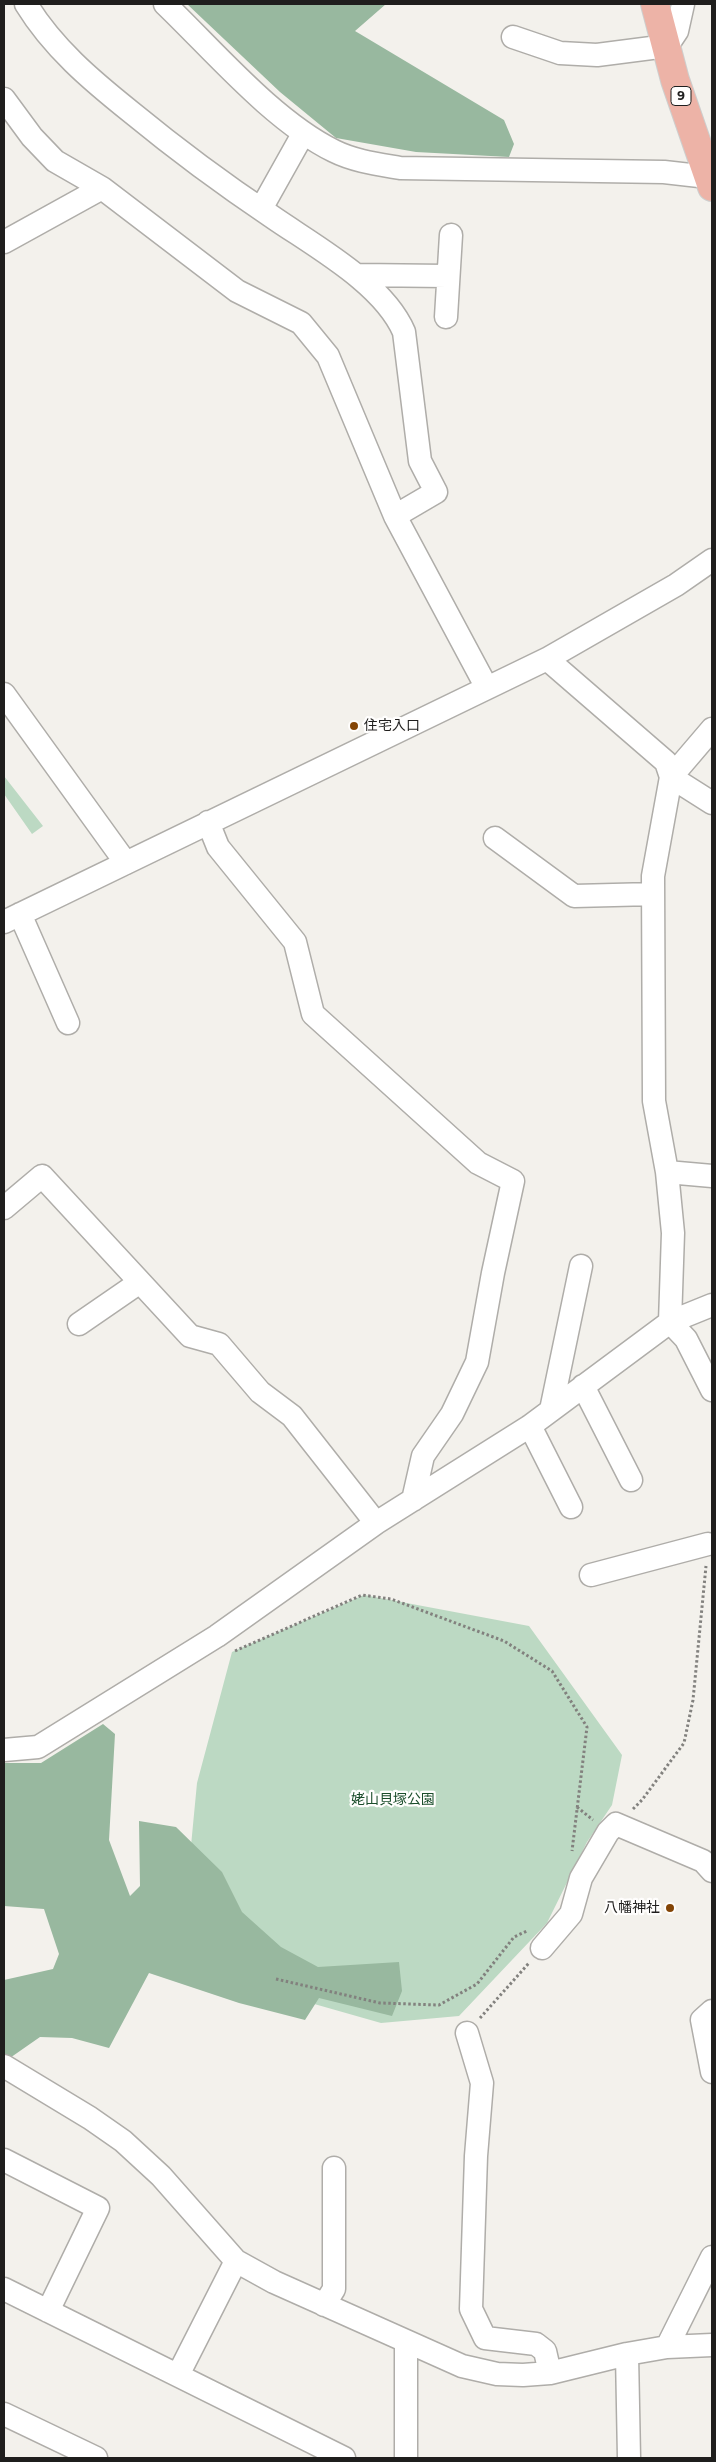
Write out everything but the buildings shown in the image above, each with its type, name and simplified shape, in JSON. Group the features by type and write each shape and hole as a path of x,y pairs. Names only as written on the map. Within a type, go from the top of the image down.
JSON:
{"main road":[{"name":"9","path":"655,4 675,80 710,182"}],"street":[{"path":"26,4 41,28 84,74 168,143 357,275 397,316 404,332 420,462 436,492 395,516"},
{"path":"164,4 268,104 303,134 335,152 361,161 400,168 664,172 710,182"},
{"path":"513,37 560,53 597,55 667,46 677,31 683,4"},
{"path":"4,99 32,137 55,161 102,188 236,291 301,323 328,356 395,516 487,688"},
{"path":"261,209 303,134"},
{"path":"4,242 102,188"},
{"path":"446,317 451,235"},
{"path":"357,275 447,276"},
{"path":"68,1023 12,918 547,659 676,585 712,560"},
{"path":"547,659 666,762 671,777 653,876 654,1101 667,1172 673,1233 670,1322 686,1339 712,1390"},
{"path":"4,694 126,863"},
{"path":"671,777 712,729"},
{"path":"671,777 712,803"},
{"path":"208,822 218,847 295,942 313,1014 478,1163 513,1181 493,1273 477,1362 452,1414 423,1456 413,1500"},
{"path":"495,838 574,896 653,894"},
{"path":"667,1172 712,1176"},
{"path":"4,1208 42,1176 190,1336 220,1344 260,1392 292,1416 376,1523"},
{"path":"551,1410 581,1266"},
{"path":"78,1324 140,1282"},
{"path":"4,1750 38,1747 216,1636 376,1523 530,1426 670,1322 712,1305"},
{"path":"583,1386 631,1480"},
{"path":"530,1426 571,1507"},
{"path":"591,1575 711,1540"},
{"path":"536,1939 571,1914 581,1878 608,1832 616,1824 703,1861 712,1871"},
{"path":"712,2011 702,2020 712,2072"},
{"path":"467,2033 482,2083 476,2156 471,2309 485,2338 536,2344 546,2351 550,2373"},
{"path":"4,2066 90,2118 123,2141 162,2176 236,2261 274,2282 406,2343 462,2366 497,2374 523,2376 550,2373 628,2354 667,2347 712,2345"},
{"path":"4,2160 98,2208 48,2311"},
{"path":"324,2305 334,2289 334,2168"},
{"path":"667,2347 712,2257"},
{"path":"178,2375 236,2261"},
{"path":"4,2290 344,2458"},
{"path":"406,2343 406,2458"},
{"path":"628,2354 628,2458"},
{"path":"4,2414 96,2458"}],"path":[{"path":"616,1824 642,1800 684,1742 693,1700 711,1540"},
{"path":"216,1636 232,1652 362,1595 391,1599 512,1646 552,1671 587,1727 572,1854"},
{"path":"276,1980 380,2003 439,2005 477,1984 514,1937 536,1939"},
{"path":"467,2033 536,1939"}],"green space":[{"path":"187,4 386,4 355,31 504,120 514,144 509,157 416,152 336,138 280,92"},
{"path":"4,776 43,826 32,834 4,794"},
{"name":"姥山貝塚公園","path":"364,1595 529,1626 622,1755 612,1805 587,1842 547,1923 459,2016 381,2023 251,1986 186,1898 197,1783 232,1652"},
{"path":"103,1724 115,1734 109,1840 130,1896 140,1886 139,1821 176,1827 222,1872 242,1912 281,1947 318,1967 399,1962 402,1991 392,2016 319,1998 305,2020 239,2003 149,1973 109,2048 72,2038 40,2037 7,2060 4,2058 4,1980 53,1969 59,1954 44,1909 4,1906 4,1763 41,1763"}],"place":[{"name":"住宅入口","path":"354,726"},
{"name":"八幡神社","path":"670,1908"}]}
